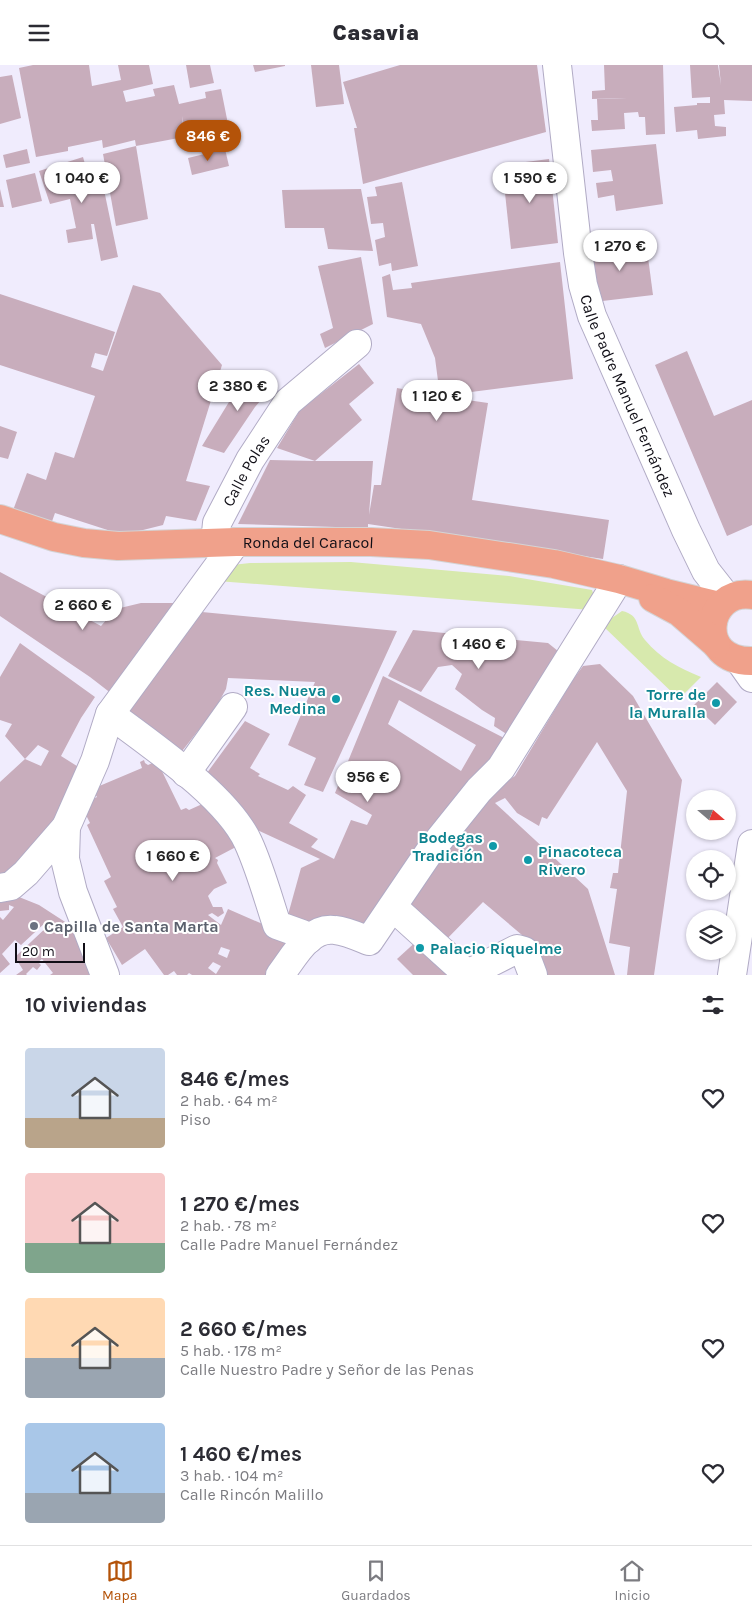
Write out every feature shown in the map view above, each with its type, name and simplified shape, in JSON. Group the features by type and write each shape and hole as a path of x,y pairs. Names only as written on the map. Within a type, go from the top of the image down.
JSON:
{"main road":[{"name":"Ronda del Caracol","path":"0,519 54,537 84,543 118,546 370,542 429,545 554,564 619,579 666,593 733,600"},
{"name":"Ronda del Caracol","path":"619,579 679,612 723,652 748,667"},
{"path":"716,644 712,625 715,615 733,600"}],"street":[{"name":"Calle Padre Manuel Fernández","path":"557,65 578,253 592,316 686,530 706,571 733,600"},
{"name":"Calle Polas","path":"225,543 217,523 250,460 288,402 358,344"},
{"path":"6,887 39,859 66,827 95,761 110,714 225,543"},
{"path":"666,593 687,591 698,585 706,571"},
{"path":"280,975 308,939 316,932 335,929 370,941 430,851 479,790 500,768 619,579"},
{"path":"186,773 233,707"},
{"path":"110,714 186,773 232,817 248,841 278,925 302,934 308,939"},
{"path":"66,827 65,859 72,892 105,975"},
{"path":"732,975 752,844"},
{"path":"393,907 467,975 517,949 524,951 532,975"}],"green space":[{"path":"351,562 509,576 592,590 595,599 591,610 217,581 232,565 250,563"},
{"path":"622,611 635,619 645,640 657,653 701,677 679,699 604,627 609,620"}],"building":[{"path":"33,65 89,65 92,86 121,80 118,65 149,65 153,84 123,91 126,102 155,96 153,89 174,85 179,104 206,98 205,92 221,89 229,129 216,131 217,138 187,144 182,116 184,137 136,146 135,140 103,148 102,140 68,147 68,151 36,157 19,68"},
{"path":"186,65 210,65 214,83 190,88"},
{"path":"253,65 285,65 285,66 255,72"},
{"path":"311,65 339,65 344,104 316,107"},
{"path":"400,65 537,65 546,132 363,184 354,128 357,128 343,82"},
{"path":"604,65 663,65 665,134 646,135 645,117 639,117 638,112 624,113 625,129 592,131 591,120 598,120 597,99 627,98 592,99 592,91 605,90"},
{"path":"690,65 718,65 721,85 719,65 752,65 752,101 724,100 725,114 714,115 715,126 726,127 726,136 698,139 697,130 676,132 674,107 710,103 710,97 692,98"},
{"path":"12,75 21,118 0,124 0,77"},
{"path":"656,144 663,204 616,211 614,195 598,198 596,183 613,181 611,170 593,172 591,150"},
{"path":"136,146 148,219 116,226 103,154"},
{"path":"27,149 30,163 6,168 3,155"},
{"path":"225,149 229,166 192,175 188,158"},
{"path":"83,157 92,189 103,185 118,257 101,261 94,224 91,224 93,239 68,243 66,230 76,228 70,199 50,204 39,171"},
{"path":"549,159 558,243 511,249 502,165"},
{"path":"35,173 42,201 12,208 6,180"},
{"path":"402,182 418,266 392,271 391,263 379,266 375,240 385,237 383,223 371,224 367,197 377,196 375,187"},
{"path":"0,189 4,207 0,207"},
{"path":"361,189 373,251 328,249 324,228 285,228 282,190"},
{"path":"646,242 653,295 594,302 586,248"},
{"path":"361,257 373,324 325,348 320,334 333,328 318,266"},
{"path":"560,262 573,379 440,396 435,358 421,324 387,317 382,277 390,274 393,290 412,288 411,283"},
{"path":"133,285 160,293 222,365 186,481 210,486 196,521 166,516 163,525 123,535 55,513 50,527 12,513 27,473 46,480 55,452 74,458 95,396 0,365 0,294 115,332 107,356 95,353 91,367 103,371"},
{"path":"687,351 714,416 752,400 752,525 727,536 655,365"},
{"path":"359,364 374,383 349,404 362,420 315,461 277,448 300,410"},
{"path":"261,370 273,386 255,407 224,453 202,446 240,384 242,387"},
{"path":"397,388 488,403 472,500 609,520 603,559 368,524 368,528 238,524 270,460 373,461 369,515 374,485 381,485"},
{"path":"0,426 17,432 8,459 0,457"},
{"path":"0,572 101,626 116,609 141,603 175,603 112,694 0,616"},
{"name":"Res. Nueva Medina","path":"202,612 397,631 323,792 304,785 316,758 288,745 315,682 228,678 226,689 215,709 179,755 125,712"},
{"path":"413,630 548,643 558,651 511,737 494,726 495,718 455,689 462,674 452,665 438,667 421,692 388,676"},
{"path":"20,643 95,697 81,718 61,756 88,773 66,815 0,882 0,782 25,759 5,736 12,724 0,720 0,677","holes":["38,745 49,751 41,766 25,759"]},
{"path":"600,664 633,696 682,780 654,975 627,975 630,947 609,943 617,889 610,888 613,873 618,873 627,791 597,742 547,819 542,817 539,826 517,813 505,798 495,803 588,889 615,975 539,975 522,935 483,902 442,944 398,907 486,795 515,776 583,666"},
{"path":"383,676 508,740 372,930 286,922 301,868 320,859 251,827 204,777 245,721 270,734 250,768 260,774 258,776 288,790 293,786 306,795 289,823 318,839 311,847 334,859 351,820 367,825 372,815 335,793","holes":["399,700 476,745 461,771 388,724"]},
{"name":"Torre de la Muralla","path":"717,682 737,702 715,725 694,705"},
{"path":"144,760 148,765 157,761 181,810 186,808 189,810 209,801 239,844 215,858 218,860 217,863 227,883 214,889 208,896 213,907 222,907 224,913 218,917 212,913 208,915 221,925 228,909 297,939 268,975 192,975 189,973 187,975 177,975 174,971 164,975 145,949 122,965 106,938 123,927 113,909 117,907 104,881 111,877 87,825 90,823 81,805 97,797 95,794 97,787 142,768 140,762","holes":["221,947 230,950 227,958 218,954","213,962 221,966 216,974 208,968"]},
{"path":"0,895 14,895 39,905 76,929 93,975 50,975 53,973 42,959 38,962 41,965 37,970 33,967 27,975 16,975 23,970 15,957 50,924 46,922 21,945 15,940 2,954 10,964 0,973 0,917 3,920 14,907 9,905 9,910 0,911"},
{"name":"Palacio Riquelme","path":"420,938 459,975 413,975 397,959"}],"place":[{"name":"Res. Nueva Medina","path":"336,699"},
{"name":"Torre de la Muralla","path":"716,703"},
{"name":"Bodegas Tradición","path":"493,846"},
{"name":"Pinacoteca Rivero","path":"528,860"},
{"name":"Capilla de Santa Marta","path":"34,926"},
{"name":"Palacio Riquelme","path":"420,948"}]}
